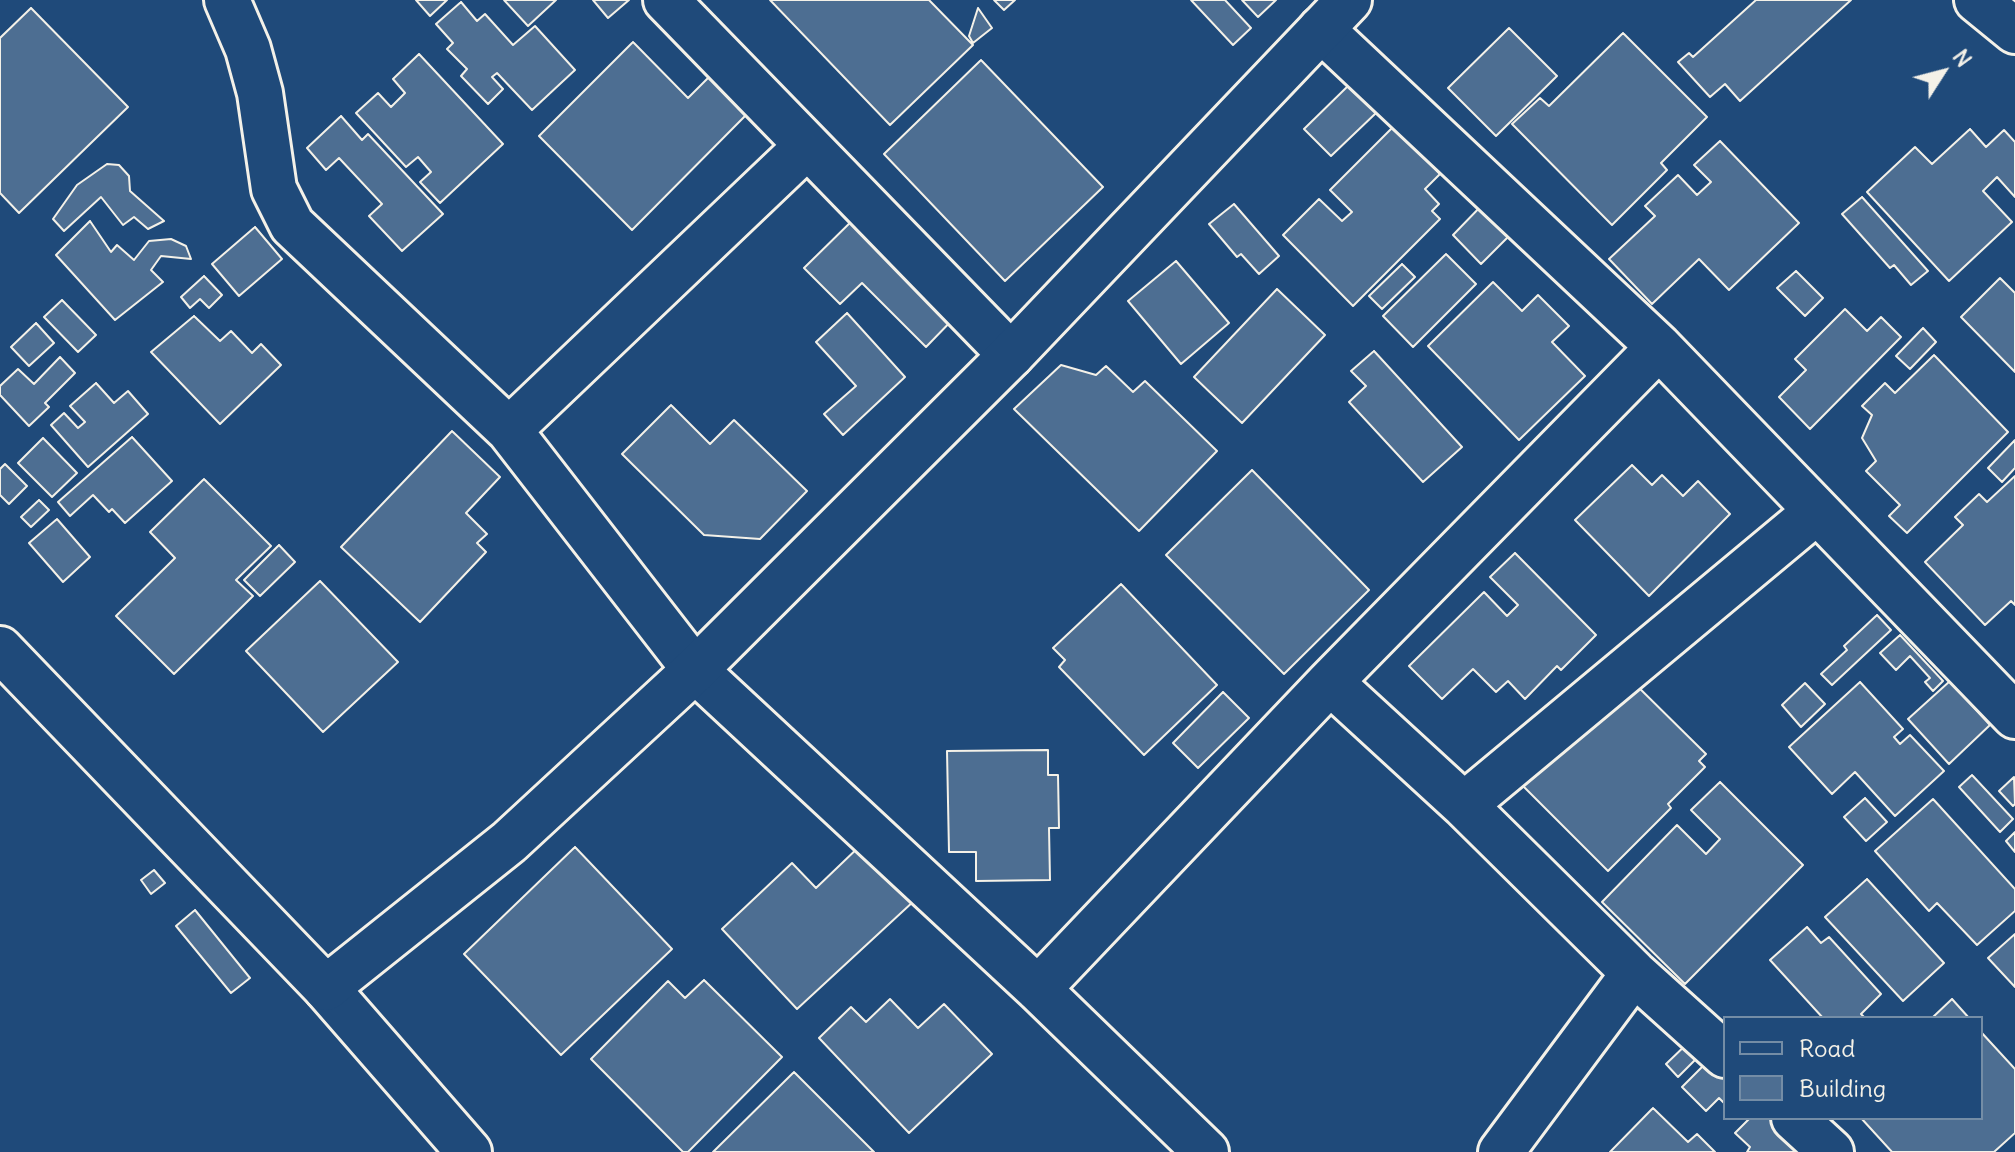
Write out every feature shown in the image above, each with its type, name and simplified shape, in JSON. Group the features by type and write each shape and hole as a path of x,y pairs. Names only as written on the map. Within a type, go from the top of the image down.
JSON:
{"street":[{"path":"227,0 248,49 260,93 274,189 292,225 509,430 695,670 1038,989 1206,1152"},
{"path":"1977,0 2015,30"},
{"path":"691,8 807,146 1011,355"},
{"path":"326,988 509,842 695,670 1011,355 1335,14 1817,511 2011,703"},
{"path":"509,430 807,146"},
{"path":"1038,989 1330,682 1659,347"},
{"path":"1464,805 1817,511"},
{"path":"0,649 326,988 469,1152"},
{"path":"1330,682 1464,805 1634,973 1723,1053"},
{"path":"1501,1152 1634,973"},
{"path":"1796,1120 1831,1152"}],"building":[{"path":"416,0 447,0 430,16"},
{"path":"504,0 556,0 528,26"},
{"path":"593,0 629,0 608,18"},
{"path":"770,0 929,0 973,45 890,125"},
{"path":"994,0 1015,0 1004,10"},
{"path":"1191,0 1225,0 1251,28 1233,45"},
{"path":"1242,0 1276,0 1258,17"},
{"path":"1756,0 1851,0 1740,101 1725,84 1710,97 1678,62 1689,53 1693,57"},
{"path":"461,2 477,21 485,14 513,45 535,26 575,70 532,110 497,73 492,77 503,89 488,104 461,76 467,69 447,49 453,43 436,24"},
{"path":"31,8 128,107 19,213 0,193 0,38"},
{"path":"978,8 992,28 973,43 969,36"},
{"path":"1509,28 1557,76 1496,136 1448,88"},
{"path":"1623,33 1707,117 1661,163 1667,170 1612,225 1512,124 1540,98 1549,106"},
{"path":"633,42 688,98 712,74 749,112 632,230 539,136"},
{"path":"419,54 503,144 440,203 420,182 431,172 418,157 406,167 356,113 378,93 391,107 405,93 393,79"},
{"path":"981,60 1103,187 1005,281 884,154"},
{"path":"1349,85 1376,113 1331,156 1304,129"},
{"path":"341,116 362,140 368,134 443,214 402,251 369,216 382,204 339,158 326,170 307,148"},
{"path":"1394,126 1440,174 1425,189 1439,204 1432,211 1440,219 1353,306 1283,235 1319,199 1342,221 1352,212 1330,190"},
{"path":"1970,129 1986,147 2004,130 2015,142 2015,197 1997,177 1983,191 2012,222 1949,281 1867,192 1915,147 1932,164"},
{"path":"1720,141 1799,223 1729,290 1699,259 1652,304 1609,259 1655,216 1645,206 1678,175 1697,195 1711,182 1694,165"},
{"path":"107,164 119,165 129,176 130,191 164,221 148,229 134,217 123,225 101,197 64,231 53,219 77,185"},
{"path":"1862,197 1928,271 1911,285 1894,265 1890,268 1842,214"},
{"path":"1484,203 1513,232 1481,264 1453,235"},
{"path":"1234,204 1279,256 1259,274 1241,254 1237,257 1209,224"},
{"path":"860,213 959,313 926,347 862,283 840,304 804,268"},
{"path":"90,221 111,252 117,245 134,260 149,241 171,239 186,246 191,259 161,256 151,270 163,282 115,320 56,255"},
{"path":"255,227 282,259 239,296 212,264"},
{"path":"1446,254 1476,284 1413,347 1383,316"},
{"path":"1176,261 1229,323 1181,364 1128,301"},
{"path":"1402,264 1415,277 1382,309 1369,296"},
{"path":"1796,271 1823,298 1805,316 1777,288"},
{"path":"204,276 222,295 209,308 200,299 190,308 181,297"},
{"path":"2000,278 2015,293 2015,372 1961,317"},
{"path":"1493,282 1522,311 1538,295 1569,326 1552,342 1585,376 1519,440 1428,346"},
{"path":"1277,289 1325,335 1242,423 1194,377"},
{"path":"62,300 96,335 78,352 44,317"},
{"path":"1845,309 1867,331 1881,317 1901,337 1810,429 1779,397 1806,370 1795,359"},
{"path":"847,313 905,377 843,435 824,414 856,386 816,342"},
{"path":"194,316 220,341 231,331 252,353 261,344 281,365 220,424 151,352"},
{"path":"36,323 54,343 29,366 11,347"},
{"path":"1923,328 1936,342 1910,369 1896,356"},
{"path":"1374,351 1462,447 1423,482 1349,402 1366,386 1351,371"},
{"path":"1934,355 2008,432 1907,533 1889,516 1900,505 1866,471 1876,461 1862,438 1872,415 1862,406 1885,383 1895,393"},
{"path":"60,357 75,373 45,403 49,407 29,426 0,395 0,386 18,369 34,384"},
{"path":"1061,365 1096,375 1106,366 1133,392 1145,381 1217,451 1139,531 1014,409"},
{"path":"96,383 114,403 128,391 148,414 88,467 51,425 64,413 78,428 85,422 70,406"},
{"path":"671,405 710,444 734,420 807,491 760,539 704,535 622,454"},
{"path":"452,431 500,477 466,513 487,534 477,543 486,552 420,622 341,547"},
{"path":"132,437 172,481 125,523 93,495 70,516 58,502"},
{"path":"43,438 77,473 52,497 18,463"},
{"path":"2015,440 2015,468 2002,482 1988,468"},
{"path":"5,464 27,486 9,504 0,495 0,469"},
{"path":"1632,465 1652,485 1662,475 1683,496 1698,481 1730,514 1649,596 1575,520"},
{"path":"1252,470 1369,590 1284,674 1166,555"},
{"path":"2015,476 2015,605 2011,601 1985,625 1925,562 1963,525 1955,517 1979,494 1987,502"},
{"path":"204,479 271,546 236,580 253,596 174,674 116,616 175,558 150,532"},
{"path":"39,500 49,510 31,527 21,517"},
{"path":"57,519 90,557 63,582 29,543"},
{"path":"279,545 295,562 260,596 244,580"},
{"path":"1515,553 1596,635 1561,670 1557,666 1525,699 1508,681 1496,692 1473,669 1442,699 1409,666 1484,592 1507,616 1518,605 1490,577"},
{"path":"320,581 398,662 323,732 246,651"},
{"path":"1121,584 1217,685 1144,755 1059,667 1065,660 1053,648"},
{"path":"1877,615 1891,630 1832,685 1821,674 1847,650 1844,646"},
{"path":"1900,635 1943,681 1933,691 1925,682 1930,678 1910,656 1896,670 1880,653"},
{"path":"1624,673 1706,754 1699,761 1705,767 1668,804 1671,808 1608,871 1518,781"},
{"path":"1950,681 1990,725 1949,764 1908,719"},
{"path":"1860,682 1903,729 1894,737 1900,744 1910,735 1944,771 1895,816 1855,772 1832,794 1789,747"},
{"path":"1805,683 1825,704 1801,727 1782,705"},
{"path":"1223,692 1249,718 1198,768 1173,743"},
{"path":"1048,750 1048,775 1058,775 1059,828 1049,828 1050,880 976,881 976,852 949,852 947,751"},
{"path":"1972,775 2013,819 2000,832 1959,787"},
{"path":"2014,777 2015,804 2013,806 1999,791"},
{"path":"1720,782 1803,865 1685,984 1602,902 1677,825 1706,854 1720,839 1691,810"},
{"path":"1865,798 1887,822 1866,841 1844,817"},
{"path":"1933,799 2015,889 2015,911 1977,945 1937,903 1929,911 1875,851"},
{"path":"2015,832 2015,852 2006,841"},
{"path":"863,843 915,900 797,1009 722,929 792,863 816,888"},
{"path":"575,847 672,949 561,1055 464,954"},
{"path":"154,870 165,883 151,894 141,880"},
{"path":"1867,879 1944,963 1903,1001 1825,917"},
{"path":"195,910 250,978 231,993 176,926"},
{"path":"1807,927 1821,943 1829,937 1881,994 1861,1014 1863,1016 1821,1016 1770,960"},
{"path":"2015,934 2015,987 1988,958"},
{"path":"704,980 782,1057 688,1152 683,1152 591,1059 668,981 685,998"},
{"path":"890,999 918,1028 944,1004 992,1054 909,1133 819,1038 851,1007 866,1022"},
{"path":"1952,999 1967,1016 1934,1016"},
{"path":"1983,1034 2015,1069 2015,1133 1994,1152 1892,1152 1863,1120 1983,1120"},
{"path":"1692,1039 1705,1050 1678,1077 1666,1064"},
{"path":"1708,1061 1723,1075 1723,1102 1719,1098 1706,1111 1682,1087"},
{"path":"794,1072 874,1152 713,1152"},
{"path":"1653,1108 1688,1142 1697,1134 1715,1152 1610,1152"},
{"path":"1748,1120 1777,1120 1810,1152 1747,1152 1750,1147 1735,1133"}]}
